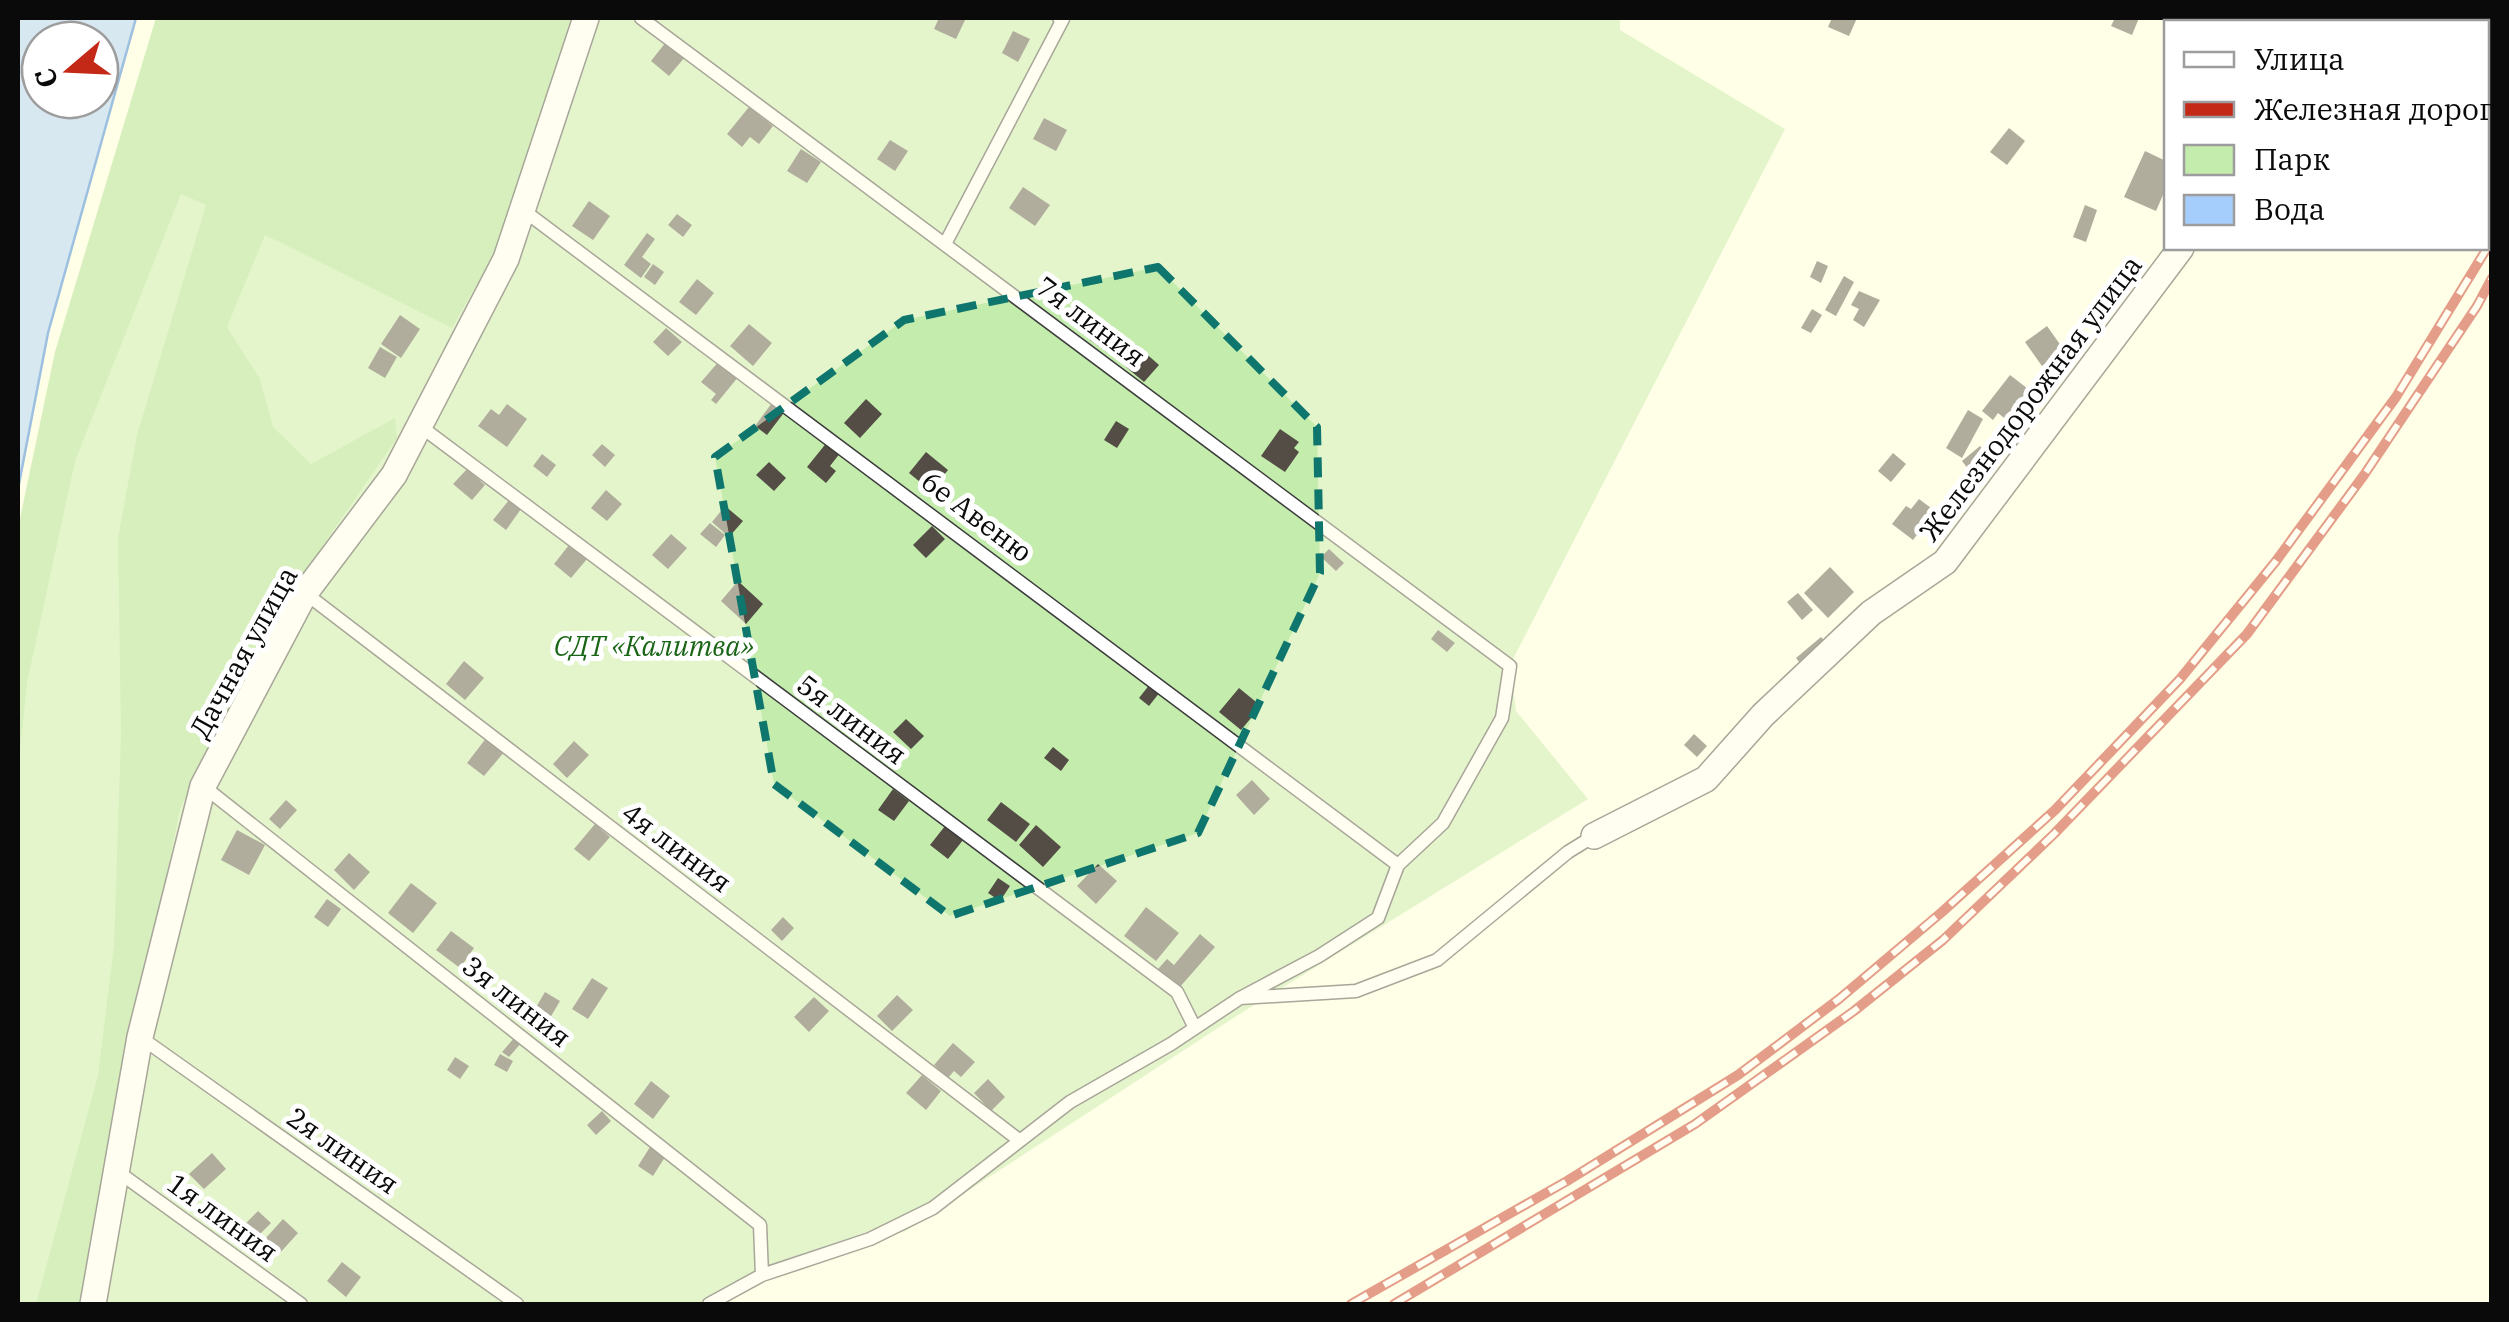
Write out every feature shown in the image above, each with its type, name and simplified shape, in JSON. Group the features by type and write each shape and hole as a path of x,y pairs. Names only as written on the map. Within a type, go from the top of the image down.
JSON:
{"street":[{"name":"Дачная улица","path":"93,1304 140,1037 203,786 306,593 394,475 506,259 586,18"},
{"name":"Железнодорожная улица","path":"1594,836 1706,779 1763,715 1872,613 1944,562 2179,250"}],"lane":[{"name":"7я линия","path":"640,18 1510,666 1502,718 1442,823 1398,865"},
{"path":"945,244 1063,19 1059,18"},
{"name":"6е Авеню","path":"523,210 1398,865"},
{"name":"5я линия","path":"420,426 1176,992 1194,1026"},
{"name":"4я линия","path":"306,593 1019,1140"},
{"name":"3я линия","path":"203,786 760,1225 762,1275"},
{"path":"1240,998 1356,991 1437,960 1568,852 1594,836"},
{"path":"709,1304 762,1275 870,1240 933,1208 1070,1102 1378,918 1398,865"},
{"name":"2я линия","path":"140,1037 517,1304"},
{"name":"1я линия","path":"115,1170 301,1304"}],"highlighted area":[{"path":"1158,267 1317,427 1320,573 1198,833 950,916 774,784 715,457 904,320"}],"green space":[{"path":"156,18 572,18 491,259 452,328 265,235 227,327 260,379 273,427 311,464 395,418 397,438 277,612 180,809 80,1304 36,1304 98,1075 114,945 121,735 118,538 137,435 206,205 181,194 75,461 27,683 18,771 18,528 55,352"},
{"name":"СДТ «Калитва»","path":"185,18 1620,18 1620,30 1785,129 1510,665 1516,711 1588,799 1238,1015 906,1231 737,1287 715,1304 18,1304 18,611"}],"water":[{"path":"18,18 136,18 120,75 120,20 20,20 20,120 108,120 48,333 18,489"}],"building":[{"path":"939,18 966,18 956,39 934,29"},
{"path":"1832,18 1857,18 1849,36 1828,27"},
{"path":"2115,18 2139,18 2132,35 2111,26"},
{"path":"1013,31 1030,39 1018,62 1002,53"},
{"path":"666,42 685,57 669,76 651,61"},
{"path":"749,107 773,126 759,144 750,137 742,147 727,134"},
{"path":"1044,118 1067,130 1056,151 1033,139"},
{"path":"2009,128 2025,141 2007,165 1990,152"},
{"path":"890,140 908,151 895,171 877,159"},
{"path":"801,149 821,162 807,183 787,171"},
{"path":"2145,151 2164,160 2164,193 2156,211 2124,197"},
{"path":"1023,187 1050,205 1035,226 1009,208"},
{"path":"589,201 610,216 593,240 572,226"},
{"path":"2085,205 2097,210 2086,242 2073,237"},
{"path":"677,214 692,225 683,237 668,225"},
{"path":"647,233 655,239 642,257 651,264 641,278 624,265"},
{"path":"1817,261 1828,266 1821,283 1810,277"},
{"path":"653,264 664,272 655,285 644,277"},
{"path":"1844,276 1854,282 1836,316 1825,310"},
{"path":"697,279 714,293 696,315 679,302"},
{"path":"1859,291 1880,300 1864,327 1853,320 1859,309 1851,305"},
{"path":"1812,309 1822,315 1811,333 1801,328"},
{"path":"400,315 420,329 401,358 381,344"},
{"path":"1104,322 1122,335 1108,353 1090,340"},
{"path":"749,324 772,343 753,366 730,346"},
{"path":"2047,326 2064,350 2042,366 2025,342"},
{"path":"666,328 682,342 668,356 653,342"},
{"path":"380,347 397,357 385,378 368,368"},
{"path":"1141,349 1159,365 1144,382 1126,367"},
{"path":"720,360 739,376 716,404 711,400 716,394 701,382"},
{"path":"2010,375 2032,392 2009,422 1998,413 1993,420 1982,411"},
{"path":"866,399 882,414 860,438 844,423"},
{"path":"774,400 786,410 767,435 755,426"},
{"path":"507,404 527,419 507,447 478,426 491,409 499,415"},
{"path":"1968,410 1983,419 1962,458 1946,448"},
{"path":"1116,421 1129,429 1117,448 1104,440"},
{"path":"1280,429 1299,442 1294,448 1299,452 1285,472 1261,456"},
{"path":"828,441 841,452 830,466 836,471 826,483 807,467"},
{"path":"602,444 615,455 605,467 592,455"},
{"path":"1980,446 1994,463 1975,478 1962,461"},
{"path":"926,452 948,470 931,491 909,473"},
{"path":"1893,453 1906,464 1891,482 1878,471"},
{"path":"542,454 556,465 547,477 533,466"},
{"path":"769,462 786,478 774,491 756,475"},
{"path":"467,469 485,485 472,500 453,484"},
{"path":"606,490 622,504 607,521 591,508"},
{"path":"1919,499 1935,511 1913,540 1892,524 1906,506 1911,509"},
{"path":"509,500 521,509 506,530 493,520"},
{"path":"725,506 743,521 729,537 712,522"},
{"path":"710,523 725,535 716,547 700,534"},
{"path":"932,526 945,539 926,558 913,545"},
{"path":"671,534 687,548 668,569 652,555"},
{"path":"569,545 587,559 571,578 554,564"},
{"path":"1329,549 1344,563 1336,571 1321,557"},
{"path":"1830,567 1854,592 1828,618 1804,593"},
{"path":"738,581 763,604 746,624 721,601"},
{"path":"1798,593 1813,610 1802,620 1787,602"},
{"path":"1438,630 1455,643 1447,652 1431,639"},
{"path":"1821,637 1829,646 1803,667 1796,658"},
{"path":"464,661 484,678 465,700 446,684"},
{"path":"1150,684 1160,692 1149,706 1139,698"},
{"path":"1239,688 1261,706 1241,730 1219,712"},
{"path":"906,719 924,736 911,749 893,732"},
{"path":"1694,734 1707,746 1697,757 1684,745"},
{"path":"487,737 505,751 484,776 467,763"},
{"path":"574,741 589,755 567,778 553,764"},
{"path":"1053,747 1069,760 1061,771 1044,758"},
{"path":"1252,780 1270,799 1254,815 1236,795"},
{"path":"893,789 909,801 894,821 878,810"},
{"path":"286,800 297,810 280,829 269,819"},
{"path":"1001,802 1030,824 1016,842 987,820"},
{"path":"595,824 610,837 589,861 574,849"},
{"path":"1036,825 1061,847 1043,867 1019,845"},
{"path":"945,826 963,840 948,859 930,845"},
{"path":"237,830 265,845 249,875 221,860"},
{"path":"349,853 370,872 354,890 334,870"},
{"path":"1098,864 1117,881 1096,904 1077,886"},
{"path":"998,878 1010,886 1000,901 988,893"},
{"path":"411,883 437,903 413,933 388,913"},
{"path":"327,899 341,909 328,927 314,917"},
{"path":"1146,907 1179,933 1156,961 1124,936"},
{"path":"783,917 794,928 782,941 771,930"},
{"path":"451,931 474,948 460,968 436,950"},
{"path":"1200,934 1215,947 1179,988 1158,969 1167,959 1174,965"},
{"path":"592,978 608,988 588,1019 572,1009"},
{"path":"545,992 560,1001 544,1028 529,1019"},
{"path":"897,995 913,1010 892,1031 877,1016"},
{"path":"814,997 829,1011 809,1032 794,1017"},
{"path":"515,1037 522,1042 509,1057 502,1052"},
{"path":"953,1043 975,1062 961,1077 954,1071 948,1078 934,1065"},
{"path":"500,1054 513,1061 507,1072 494,1065"},
{"path":"455,1057 469,1066 460,1079 447,1070"},
{"path":"922,1075 941,1091 926,1110 906,1093"},
{"path":"988,1079 1005,1097 991,1111 974,1093"},
{"path":"651,1081 670,1096 653,1119 634,1104"},
{"path":"602,1111 611,1121 596,1135 587,1125"},
{"path":"650,1147 665,1157 653,1176 638,1166"},
{"path":"212,1153 226,1169 204,1189 189,1174"},
{"path":"381,1170 394,1180 381,1196 369,1185"},
{"path":"258,1211 271,1223 256,1238 243,1226"},
{"path":"283,1219 298,1233 279,1254 264,1240"},
{"path":"342,1262 361,1277 346,1297 327,1281"}],"railway":[{"path":"2489,245 2492,240"},
{"path":"1351,1304 1567,1181 1738,1075 1839,999 2055,810 2180,679 2276,561 2396,397 2486,250"},
{"path":"1394,1304 1695,1124 1854,1011 1943,940 2054,834 2247,634 2364,475 2492,278"}]}
